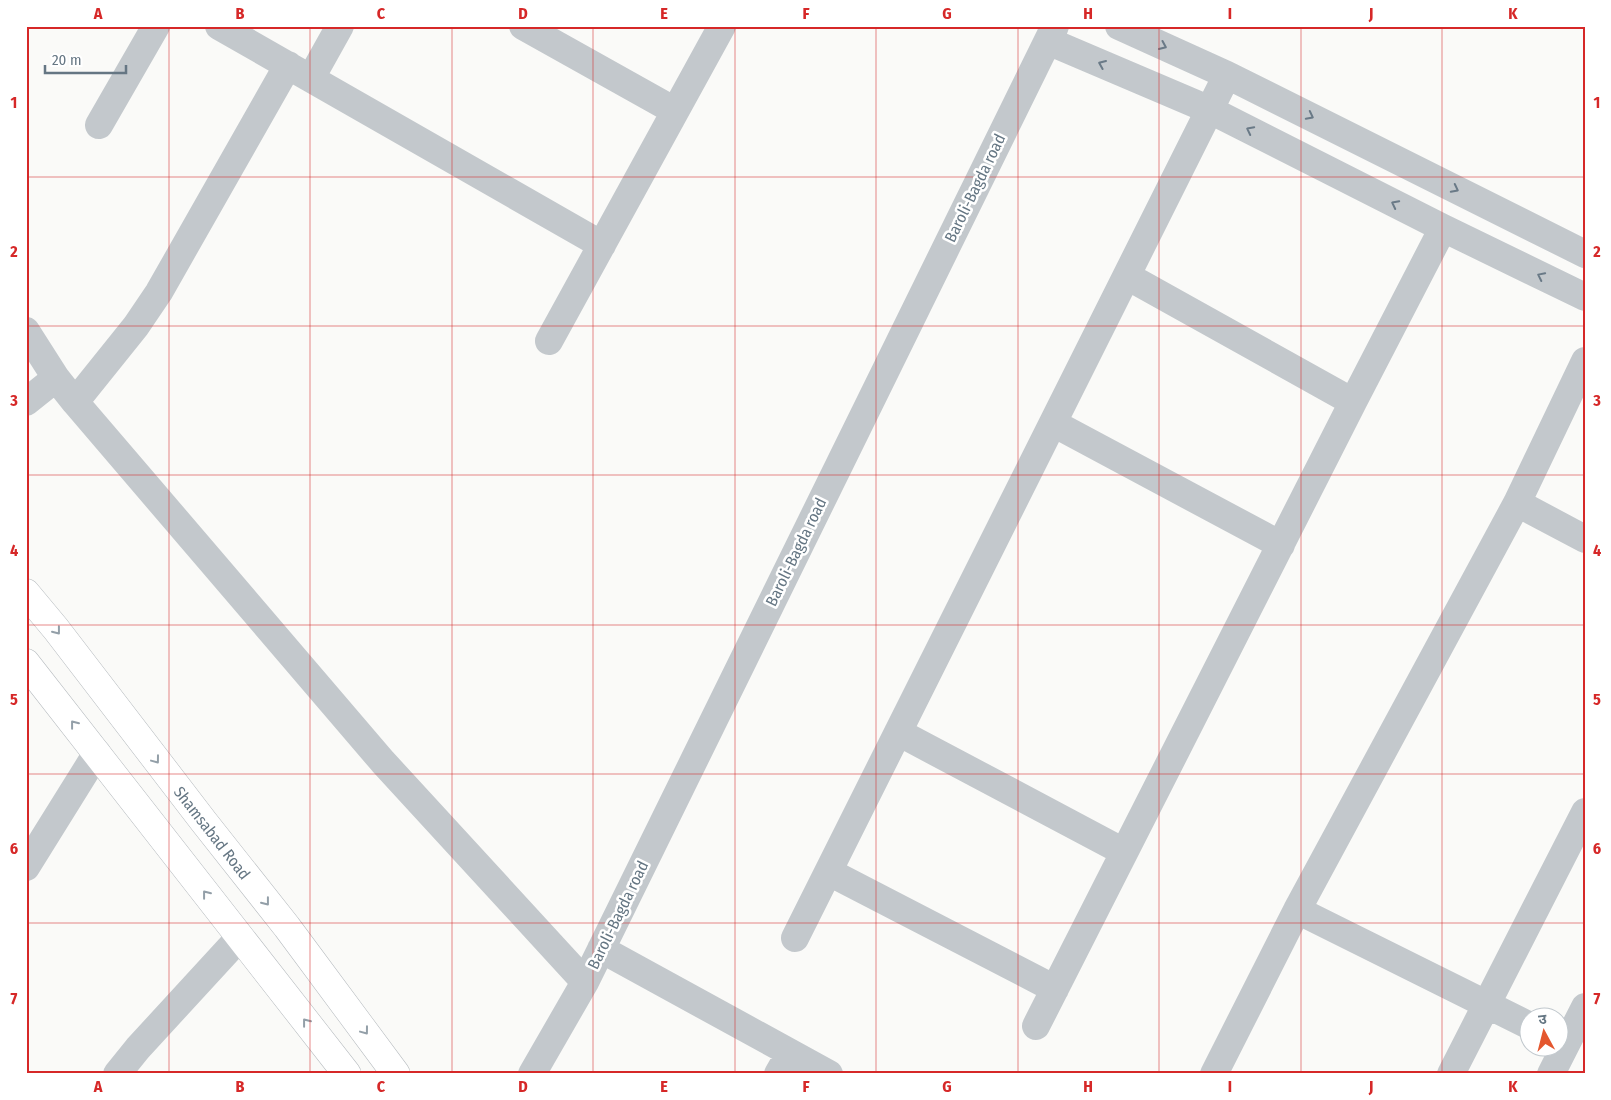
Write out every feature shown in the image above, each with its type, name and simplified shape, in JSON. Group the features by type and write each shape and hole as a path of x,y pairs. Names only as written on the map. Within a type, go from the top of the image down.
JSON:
{"main road":[{"name":"Shamsabad Road","path":"26,593 56,629 292,935 396,1074"},
{"path":"26,663 348,1074"}],"street":[{"path":"99,125 156,26"},
{"path":"219,26 602,245"},
{"path":"311,78 340,26"},
{"path":"523,26 675,111"},
{"path":"549,341 722,26"},
{"path":"1119,26 1227,75 1585,254"},
{"path":"1051,33 1585,297"},
{"name":"Baroli-Bagda road","path":"532,1074 585,982 1051,33"},
{"path":"75,402 136,326 159,292 288,65"},
{"path":"795,938 1227,75"},
{"path":"1036,1026 1353,402 1444,228"},
{"path":"1126,276 1353,402"},
{"path":"26,331 56,378 75,402 383,762 585,982"},
{"path":"1214,1074 1297,910 1517,503 1585,361"},
{"path":"26,402 56,378"},
{"path":"1053,423 1281,545"},
{"path":"1517,503 1585,539"},
{"path":"898,732 1124,852"},
{"path":"26,867 97,753"},
{"path":"1451,1074 1585,812"},
{"path":"829,872 1054,989"},
{"path":"1297,910 1518,1020"},
{"path":"117,1074 138,1048 240,937"},
{"path":"601,949 784,1064 829,1074"},
{"path":"1550,1074 1570,1045 1585,1008"}]}
